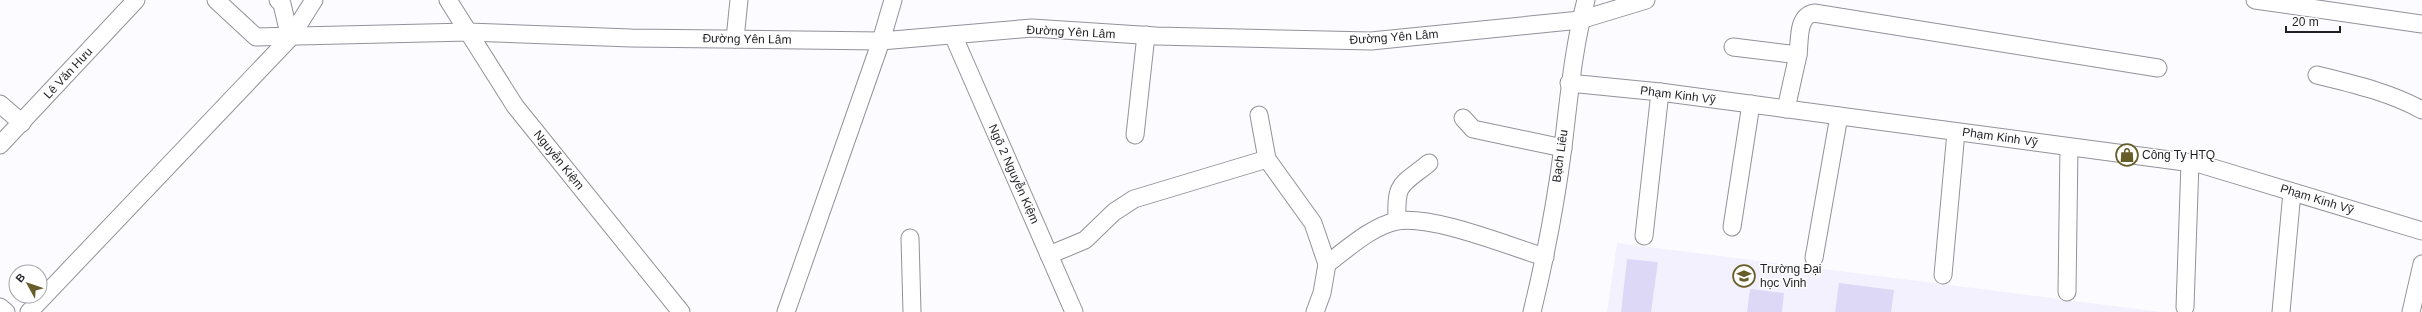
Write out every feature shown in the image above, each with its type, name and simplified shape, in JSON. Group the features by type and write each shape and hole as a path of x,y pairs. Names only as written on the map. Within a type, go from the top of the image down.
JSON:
{"street":[{"name":"Lê Văn Hưu","path":"0,145 136,0"},
{"name":"Đường Yên Lâm","path":"216,0 256,37 290,38 468,32 631,38 881,41 1032,28 1146,35 1371,41 1580,20 1646,0"},
{"path":"278,0 282,4 290,38"},
{"path":"29,312 290,38 314,0"},
{"name":"Nguyễn Kiệm","path":"448,0 515,106 681,312"},
{"path":"735,39 739,0"},
{"path":"786,312 881,41 893,0"},
{"name":"Bạch Liêu","path":"1532,312 1545,257 1563,148 1569,83 1580,20 1586,0"},
{"path":"2255,0 2422,24"},
{"path":"1786,109 1798,54 1802,21 1806,16 1814,13 2158,68"},
{"name":"Ngõ 2 Nguyễn Kiệm","path":"953,35 1074,312"},
{"path":"1135,135 1146,35"},
{"path":"1733,47 1798,54"},
{"path":"2317,75 2369,88 2405,101 2422,110"},
{"name":"Phạm Kinh Vỹ","path":"1569,83 1660,92 2190,163 2422,231"},
{"path":"1644,236 1660,92"},
{"path":"0,104 22,123"},
{"path":"1732,227 1751,104"},
{"path":"1260,114 1267,160 1313,224 1327,264 1322,293 1315,312"},
{"path":"1814,258 1839,116"},
{"path":"1463,118 1473,129 1563,148"},
{"path":"1943,276 1956,132"},
{"path":"2067,292 2069,147"},
{"path":"1049,255 1085,240 1114,212 1134,199 1267,160"},
{"path":"1397,222 1397,194 1400,186 1429,163"},
{"path":"2185,307 2190,163"},
{"path":"2281,312 2292,192"},
{"path":"1327,264 1376,230 1397,222 1424,221 1545,257"},
{"path":"910,238 912,312"},
{"path":"2411,312 2422,264"}],"shaded area":[{"name":"Trường Đại học Vinh","path":"1617,243 1847,272 2161,312 1607,312"}],"building":[{"path":"1627,259 1658,262 1651,312 1621,312"},
{"path":"1839,283 1894,290 1891,312 1835,312"},
{"path":"1750,289 1784,293 1782,312 1747,312"}],"place":[{"name":"Công Ty HTQ","path":"2127,155"},
{"name":"Trường Đại học Vinh","path":"1744,276"}]}
